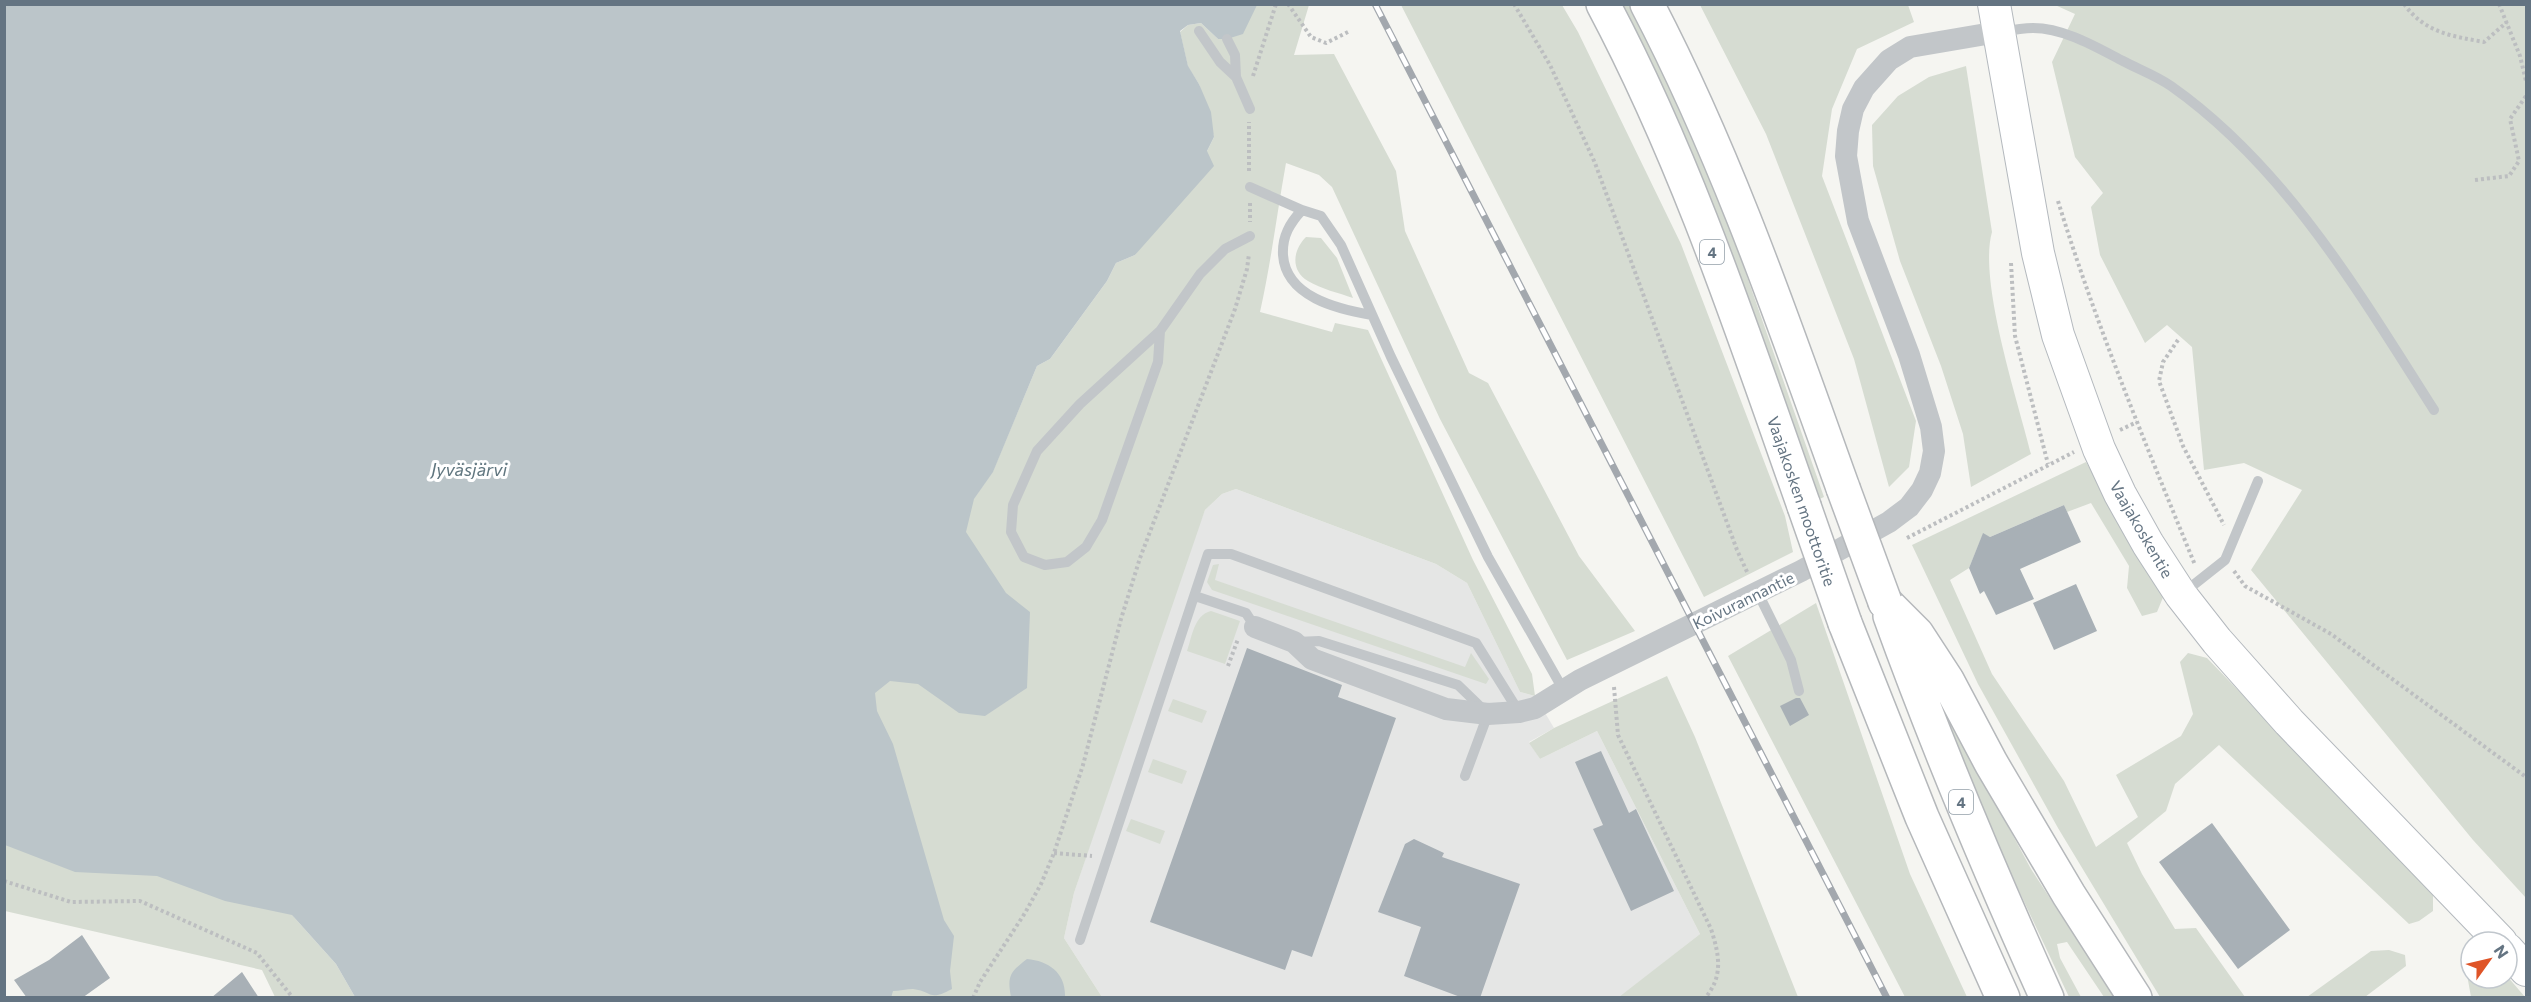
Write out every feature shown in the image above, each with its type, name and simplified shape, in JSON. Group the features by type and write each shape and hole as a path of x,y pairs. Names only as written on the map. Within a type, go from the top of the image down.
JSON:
{"highway":[{"name":"Vaajakosken moottoritie","path":"1603,4 1633,62 1686,184 1734,309 1845,623 1913,797 2003,998"},
{"name":"4","path":"1647,4 1684,75 1723,165 1764,268 1943,760 1989,870 2047,998"},
{"path":"1885,602 1917,634 1947,680 1991,764 2134,998"}],"main road":[{"name":"Vaajakoskentie","path":"1996,18 2038,253 2058,335 2099,449 2120,494 2148,544 2191,587 2217,642 2289,722 2489,930"}],"street":[{"name":"Koivurannantie","path":"1255,627 1294,642 1312,659 1446,709 1488,714 1519,712 1535,708 1580,680 1757,591 1802,571 1889,522 1909,507 1922,490 1930,473 1934,451 1931,427 1909,355 1858,221 1846,156 1848,131 1853,109 1863,88 1889,60 1910,47 1996,18"}],"lane":[{"path":"1996,18 2050,30 2087,43 2169,84 2211,117 2284,190 2370,310 2434,410"},
{"path":"1199,31 1220,62 1236,77"},
{"path":"1227,39 1235,55 1236,77 1250,109"},
{"path":"1250,187 1321,216 1341,245 1488,557 1564,692"},
{"path":"1302,210 1291,221 1283,249 1284,267 1293,284 1313,297 1346,311 1372,315"},
{"path":"1160,331 1158,362 1102,520 1086,547 1067,562 1045,565 1024,557 1011,532 1012,505 1037,451 1058,425 1160,331 1200,274 1225,249 1250,236"},
{"path":"2191,587 2224,560 2258,481"},
{"path":"1080,939 1208,554 1231,554 1476,643 1519,712"},
{"path":"1757,591 1791,660 1800,691"},
{"path":"1195,596 1246,613 1255,627"},
{"path":"1465,776 1488,714"}],"path":[{"path":"973,998 980,982 1036,894 1054,853 1083,765 1121,619 1140,558 1235,309 1247,269 1250,236 1248,154 1252,78 1276,4"},
{"path":"1288,4 1311,37 1326,43 1348,32"},
{"path":"1514,4 1550,65 1595,163 1737,550 1757,591"},
{"path":"2404,4 2410,12 2437,32 2484,42 2506,22"},
{"path":"2499,4 2520,56 2526,81"},
{"path":"2475,180 2509,176 2519,161 2510,119 2526,96"},
{"name":"Vaajakoskentie","path":"2056,197 2137,422 2191,587"},
{"path":"2011,263 2015,336 2048,464"},
{"path":"2178,340 2163,362 2159,381 2183,446 2232,541"},
{"path":"2111,434 2137,422"},
{"path":"1896,543 2080,449"},
{"path":"2224,560 2245,586 2331,634 2526,777"},
{"path":"1614,687 1618,735 1711,929 1717,948 1719,969 1712,990 1705,998"},
{"path":"1054,853 1107,857"},
{"path":"4,881 71,902 140,901 257,953 293,998"}],"shaded area":[{"path":"1232,5 1309,5 1294,55 1334,54 1396,171 1405,231 1469,373 1488,383 1579,556 1635,631 1567,660 1440,419 1332,187 1319,175 1286,163 1260,312 1332,332 1335,323 1368,330 1473,560 1532,674 1535,696 1520,692 1467,583 1436,564 1236,489 1222,494 1205,510 1074,893 1064,938 1102,997 613,997 827,759 893,615 993,471 1037,366 1050,359 1107,281 1116,263 1135,255 1207,151 1214,137 1199,84 1188,67 1180,32 1188,25 1201,23 1218,39"},
{"path":"1401,5 1562,5 1578,32 1681,244 1785,516 1793,552 1704,597"},
{"path":"1621,5 1631,5 1677,100 1729,225 1824,497 1817,500 1690,150"},
{"path":"1700,5 1908,5 1914,22 1857,49 1832,109 1822,176 1916,421 1909,467 1889,487 1854,359 1766,134"},
{"path":"2055,5 2526,5 2526,898 2473,840 2251,570 2302,490 2244,463 2204,470 2192,347 2167,325 2145,343 2100,255 2091,207 2103,193 2075,157 2052,62 2075,14"},
{"path":"1966,66 1992,232 1989,253 1990,280 1995,310 2001,342 2031,454 1971,487 1963,434 1941,366 1900,261 1873,166 1872,125 1898,96 1929,77"},
{"path":"1306,237 1321,238 1337,258 1353,298 1308,281 1298,271 1296,254"},
{"path":"2086,462 2164,595 2157,612 2142,616 2127,588 2129,566 2091,503 2067,512 2064,505 1990,537 1983,534 1969,568 1950,580 1992,674 2064,781 2096,847 2138,817 2116,775 2181,736 2193,714 2180,662 2188,653 2207,658 2433,892 2433,911 2419,921 2409,924 2219,745 2175,784 2166,811 2127,843 2142,874 2175,929 2196,928 2245,997 2160,997 2058,828 1978,684 1912,545"},
{"path":"1236,489 1436,564 1467,583 1520,692 1535,696 1554,728 1529,742 1540,759 1597,731 1700,934 1619,998 1102,997 1064,938 1074,893 1184,563 1205,510 1222,494"},
{"path":"1219,564 1215,580 1465,667 1471,653 1489,679 1486,684 1212,590 1207,582 1213,565"},
{"path":"1816,603 1910,874 1967,997 1905,997 1728,656"},
{"path":"4,610 387,998 292,915 336,964 355,997 275,997 262,970 5,911"},
{"path":"1211,611 1240,621 1225,664 1187,651 1197,622 1205,613"},
{"path":"1923,668 2031,869 2114,997 2104,997 2067,942 2057,944 2060,958 2081,997 2069,997 1996,842"},
{"path":"1667,676 1695,737 1798,997 1619,997 1700,934 1597,731 1540,759 1529,743 1554,728"},
{"path":"1173,699 1207,711 1202,723 1168,711"},
{"path":"1153,759 1187,771 1182,784 1148,772"},
{"path":"1131,819 1165,831 1160,844 1126,831"},
{"path":"2389,950 2405,955 2406,966 2365,997 2307,997 2371,951"},
{"path":"2470,990 2519,990 2525,997 2471,997"}],"water":[{"name":"Jyväsjärvi","path":"5,5 1257,5 1243,34 1218,39 1201,23 1188,25 1180,31 1188,66 1211,112 1214,137 1207,151 1214,166 1135,255 1116,263 1107,281 1050,359 1037,366 993,472 974,499 966,532 1006,593 1030,612 1027,688 985,716 959,713 918,684 890,681 875,693 877,711 893,744 944,920 954,936 950,971 952,989 938,995 913,989 893,991 891,998 355,997 336,964 292,915 225,901 157,876 75,872 5,845"},
{"path":"1027,959 1042,962 1055,970 1063,981 1065,997 1011,997 1009,984 1011,975"}],"building":[{"path":"2064,505 2081,542 2020,569 2034,599 1996,615 1984,591 1980,594 1969,568 1983,533 1990,537"},
{"path":"2076,584 2097,631 2054,650 2033,603"},
{"path":"1247,648 1342,685 1338,697 1396,718 1312,957 1292,950 1285,970 1150,922"},
{"path":"1800,698 1809,715 1790,726 1780,706"},
{"path":"1601,751 1629,813 1636,809 1674,891 1631,911 1593,829 1603,825 1575,762"},
{"path":"2212,823 2290,930 2238,969 2159,862"},
{"path":"1414,839 1444,853 1442,857 1520,884 1480,998 1463,998 1404,976 1421,927 1378,912 1405,844"},
{"path":"82,935 110,978 82,998 27,998 14,980 49,960"},
{"path":"242,972 259,998 211,998"}],"railway":[{"path":"1375,4 1887,998"}]}
